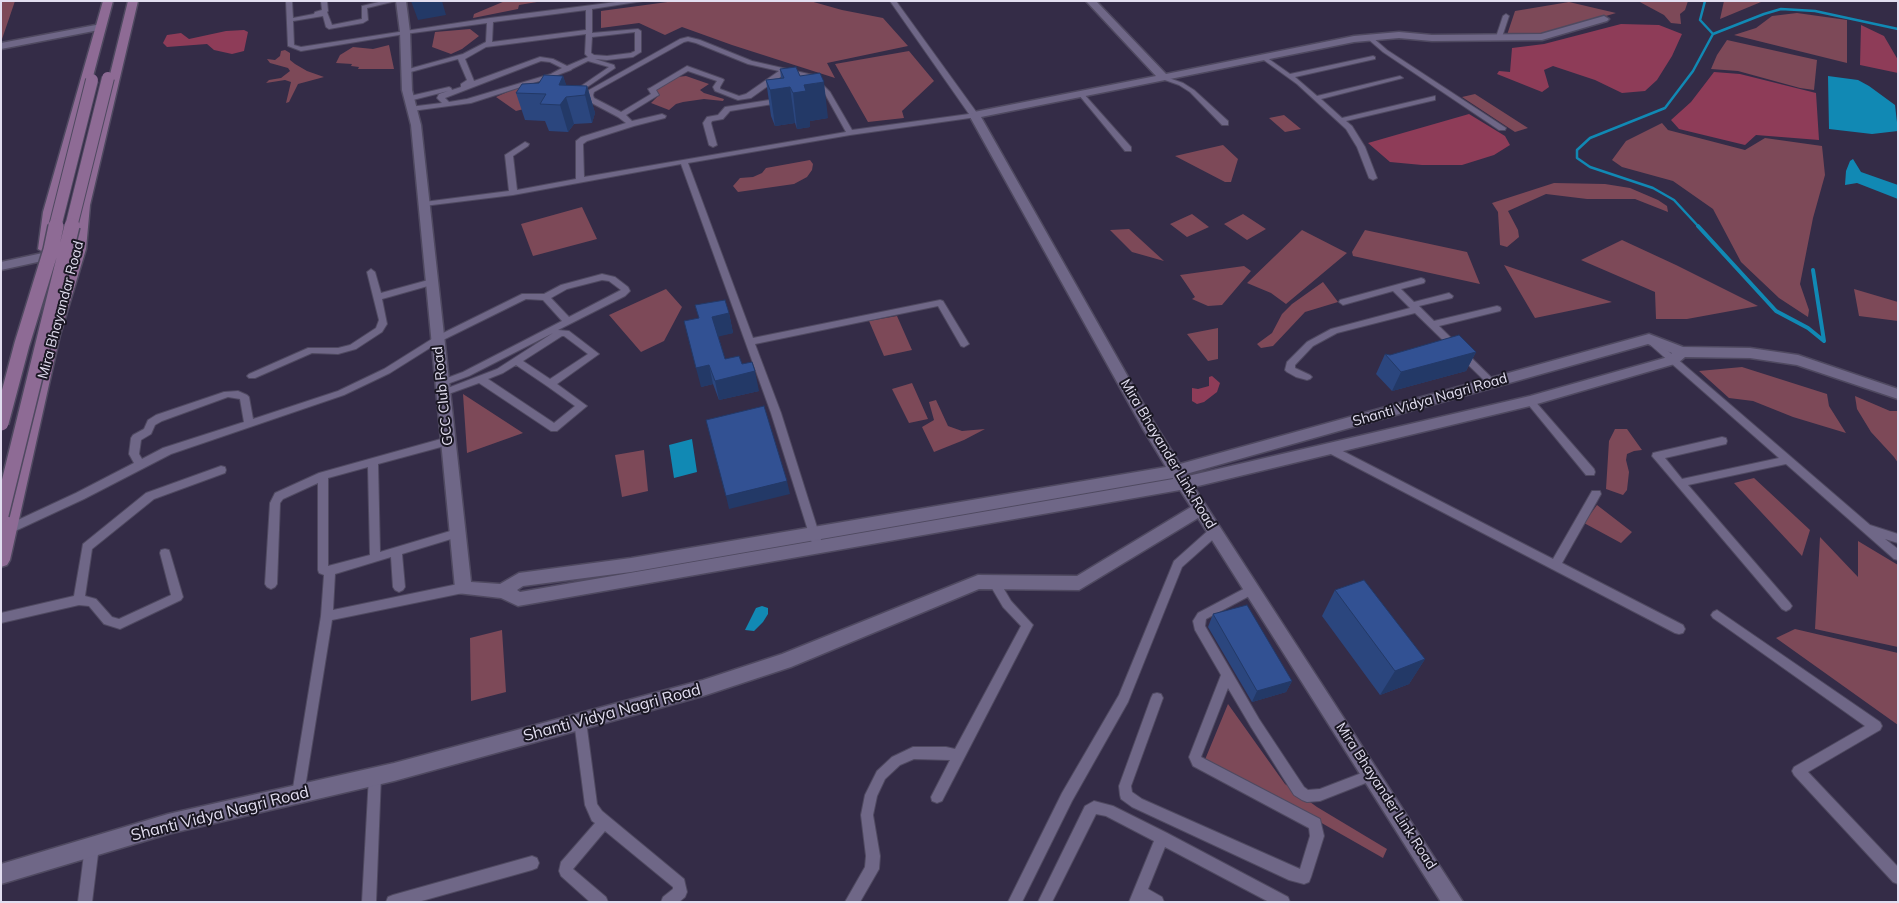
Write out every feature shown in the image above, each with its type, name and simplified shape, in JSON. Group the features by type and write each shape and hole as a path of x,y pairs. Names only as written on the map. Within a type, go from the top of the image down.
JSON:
{"main road":[{"path":"2,388 42,263 50,212 108,1"},
{"name":"Mira Bhayandar Road","path":"1,560 5,522 52,335 77,255 84,206 133,1"},
{"path":"5,522 111,64 121,51"},
{"path":"1,423 22,344 51,250 59,208 96,68 93,56"}],"street":[{"path":"289,1 291,46 300,49 404,27 490,20 640,1"},
{"path":"290,19 325,12 324,1"},
{"path":"357,2 374,1"},
{"path":"290,19 325,14 329,27 363,21 365,20 364,7 393,1"},
{"name":"GCC Club Road","path":"401,1 406,71 410,104 416,125 463,588"},
{"name":"Mira Bhayander Link Road","path":"893,1 974,115 1148,424 1200,509 1453,902"},
{"path":"1091,1 1164,78 1181,84 1192,91 1225,123"},
{"path":"406,71 462,56 487,45 589,33 636,30 638,32 638,52 633,55 607,58 592,57 588,54 589,33 589,8"},
{"path":"1499,37 1506,16"},
{"path":"424,204 513,193 684,161 850,133 974,115 1264,58 1354,38 1399,35 1432,38 1542,37 1604,19"},
{"path":"487,45 490,38 490,20"},
{"path":"1,46 101,28"},
{"path":"1370,38 1385,51 1502,128"},
{"path":"632,124 621,115 590,99 590,91 682,40 693,39 750,63 811,76 828,93 850,133"},
{"path":"301,45 320,44"},
{"path":"410,104 470,83 471,81 461,59 462,56"},
{"path":"1264,58 1316,98 1349,128 1361,146 1373,178"},
{"path":"1289,76 1373,58"},
{"path":"448,104 441,98 442,96 544,59 551,60 569,69"},
{"path":"410,104 448,104 468,101 538,80 569,69 589,59 612,67 577,92 571,93"},
{"path":"621,115 655,95 652,89 687,68 721,80 716,87 718,90 738,98 748,96 786,70"},
{"path":"498,75 512,87"},
{"path":"1316,98 1400,78"},
{"path":"538,80 546,83"},
{"path":"818,94 828,93"},
{"path":"1081,94 1128,149"},
{"path":"1341,120 1432,98"},
{"path":"713,145 707,122 710,119 723,115 728,109 789,99"},
{"path":"580,181 578,143 584,139 662,116"},
{"path":"513,193 509,155 525,144"},
{"path":"684,161 776,413 816,541"},
{"path":"1,274 77,255"},
{"path":"1,266 42,263"},
{"path":"252,376 311,350 346,349 372,336 383,324 371,272"},
{"path":"5,522 80,496 167,451 341,393 387,371 438,339 525,296 544,297 564,287 602,277 612,279 625,288 626,290 622,294 466,374 443,388"},
{"path":"1343,302 1421,281"},
{"path":"377,297 432,282"},
{"path":"1395,288 1432,325 1451,349 1492,383"},
{"path":"1307,377 1290,370 1290,364 1310,344 1334,331 1448,296"},
{"path":"544,297 568,322"},
{"path":"749,342 940,303 964,344"},
{"path":"1432,325 1497,309"},
{"path":"443,388 480,379 516,361 560,332 566,333 593,352 592,356 550,384"},
{"name":"Shanti Vidya Nagri Road","path":"1181,477 1492,383 1649,339 1677,356"},
{"name":"Shanti Vidya Nagri Road","path":"1181,477 1331,449 1530,401 1677,356 1750,353 1798,360 1898,394"},
{"path":"1677,356 1788,460 1898,556"},
{"path":"480,379 554,428 582,406 516,361"},
{"path":"140,465 134,454 136,438 148,431 151,422 159,418 227,394 238,394 244,398 249,424"},
{"path":"1530,401 1590,472"},
{"path":"271,584 276,499 323,476 448,441"},
{"path":"1722,441 1657,456 1786,606"},
{"path":"1331,449 1679,629"},
{"path":"1680,483 1788,460"},
{"path":"373,463 375,558"},
{"path":"79,600 87,547 150,496 221,470"},
{"path":"323,476 323,570 330,571 457,533"},
{"path":"328,616 463,588 511,595 1181,477"},
{"path":"1555,566 1596,494"},
{"name":"Shanti Vidya Nagri Road","path":"1,874 168,824 375,776 703,688 785,661 978,582 1079,584 1200,509"},
{"path":"1864,526 1898,539"},
{"path":"1015,902 1014,899 1067,797 1124,698 1178,564 1215,532"},
{"path":"511,595 519,580 816,541"},
{"path":"396,551 399,587"},
{"path":"1,618 79,600 92,602 108,622 120,624 177,597 165,553"},
{"path":"298,794 328,616 330,571"},
{"path":"937,797 1027,625 1009,607 994,582"},
{"path":"1253,589 1202,616 1199,621 1199,627 1260,731 1299,791 1303,794 1313,796 1372,775"},
{"path":"1717,615 1876,726 1798,771 1898,877"},
{"path":"1157,698 1125,786 1126,795 1145,807 1294,875 1304,877 1317,836 1315,824 1197,762 1196,758 1227,675"},
{"path":"580,722 591,805 597,816 679,884 680,892 668,902"},
{"path":"852,902 872,870 873,856 867,815 871,795 881,775 896,761 913,753 946,753 959,756"},
{"path":"369,902 375,776"},
{"path":"1045,902 1090,810 1094,807 1108,810 1283,902"},
{"path":"602,902 568,872 566,867 605,822"},
{"path":"1157,902 1138,897 1162,838"},
{"path":"85,902 92,846"},
{"path":"393,902 532,863"}],"shaded area":[{"path":"1,1 15,1 1,42"},
{"path":"505,1 543,1 519,5 518,9 473,18 474,14"},
{"path":"675,1 810,1 842,10 883,18 908,46 827,63 835,78 682,27 665,35 639,23 601,28 601,11"},
{"path":"1638,1 1688,1 1685,10 1680,14 1681,24 1671,23 1664,15"},
{"path":"1724,1 1768,1 1761,2 1720,19"},
{"path":"1569,2 1616,13 1542,35 1507,35 1515,11"},
{"path":"1797,13 1847,20 1847,63 1734,35 1756,28 1772,16"},
{"path":"1621,24 1659,25 1682,34 1672,56 1657,80 1645,91 1622,93 1595,80 1553,66 1544,70 1549,87 1542,92 1497,74 1499,71 1510,72 1512,48 1544,44"},
{"path":"1861,25 1884,36 1898,60 1898,73 1860,65"},
{"path":"470,29 479,36 462,49 451,54 432,47 435,32"},
{"path":"244,30 248,32 244,51 232,54 214,50 207,44 167,47 163,43 167,35 181,33 189,39 226,31"},
{"path":"1727,40 1817,60 1814,90 1738,71 1711,69 1717,55"},
{"path":"389,45 394,69 358,69 359,67 351,66 352,64 336,63 340,55 353,47 373,49"},
{"path":"285,50 290,53 290,60 295,64 324,77 298,84 289,102 286,103 291,82 285,80 266,83 269,80 281,78 290,71 288,68 270,63 267,59 275,60 280,56 281,51"},
{"path":"909,51 934,81 902,111 904,118 868,122 835,64"},
{"path":"1714,72 1740,74 1816,93 1819,140 1756,135 1745,145 1679,129 1671,120 1691,102"},
{"path":"686,76 709,84 700,90 724,99 723,101 704,99 683,102 676,104 669,110 651,103 658,96 658,93 654,91 677,77"},
{"path":"521,86 543,104 516,111 496,97"},
{"path":"1475,94 1528,128 1515,132 1462,97"},
{"path":"1469,114 1505,136 1510,145 1494,155 1462,165 1422,165 1390,162 1368,143"},
{"path":"1284,115 1301,129 1285,132 1269,118"},
{"path":"1662,123 1668,130 1745,150 1765,138 1822,146 1825,175 1813,218 1800,284 1809,310 1808,317 1779,298 1741,262 1713,209 1673,181 1622,167 1612,160 1626,141"},
{"path":"1223,145 1238,159 1231,182 1225,182 1175,156"},
{"path":"810,160 813,164 812,170 807,177 794,184 738,192 733,186 740,178 753,177 762,173 766,168"},
{"path":"1554,183 1605,184 1630,188 1658,200 1667,206 1668,212 1635,199 1587,199 1546,194 1508,211 1518,230 1519,237 1507,247 1500,245 1498,212 1492,203"},
{"path":"582,207 597,239 533,256 521,224"},
{"path":"1192,214 1209,227 1187,237 1170,224"},
{"path":"1243,214 1266,229 1247,240 1224,224"},
{"path":"1129,229 1164,261 1132,252 1110,230"},
{"path":"1302,230 1347,253 1286,304 1271,293 1247,283"},
{"path":"1365,230 1467,252 1480,284 1353,256 1352,252"},
{"path":"1622,240 1758,306 1687,319 1656,319 1655,292 1581,260"},
{"path":"1504,265 1612,302 1535,318"},
{"path":"1244,266 1251,271 1222,305 1208,306 1192,299 1195,297 1180,275"},
{"path":"1323,282 1338,302 1305,312 1273,346 1261,348 1257,344 1272,333 1282,314 1292,304"},
{"path":"666,289 682,307 664,341 641,352 609,315"},
{"path":"1854,289 1898,302 1898,321 1859,316"},
{"path":"897,316 912,350 884,356 869,321"},
{"path":"1218,328 1218,359 1208,361 1187,334"},
{"path":"1742,367 1827,394 1829,406 1846,433 1793,417 1753,401 1729,398 1699,371"},
{"path":"1212,376 1220,383 1217,392 1204,402 1197,404 1192,401 1192,388 1198,389 1209,386 1209,377"},
{"path":"912,383 928,419 909,423 892,389"},
{"path":"463,394 523,433 467,453"},
{"path":"1855,396 1890,411 1898,411 1898,463 1871,432 1857,409"},
{"path":"936,400 948,426 962,431 985,429 934,452 922,427 934,420 929,402"},
{"path":"1615,429 1627,429 1642,450 1627,454 1626,460 1629,472 1627,490 1623,495 1606,489 1609,441"},
{"path":"644,450 648,491 622,497 615,455"},
{"path":"1754,478 1810,530 1802,556 1734,483"},
{"path":"1597,505 1632,532 1621,543 1584,523"},
{"path":"1820,537 1858,577 1858,541 1898,565 1898,647 1815,629"},
{"path":"1795,629 1898,653 1898,725 1776,638"},
{"path":"502,630 506,692 471,701 470,638"},
{"path":"1228,704 1285,784 1317,807 1387,849 1383,858 1283,801 1204,762"}],"water":[{"path":"1828,76 1858,80 1895,105 1898,131 1872,134 1829,129"},
{"path":"1853,159 1861,172 1898,185 1898,199 1857,183 1845,185 1846,171 1850,161"},
{"path":"692,439 697,472 674,478 669,445"},
{"path":"762,606 768,608 768,614 763,622 754,631 745,630 756,608"}],"building":[{"path":"796,67 800,76 820,73 824,82 804,85 806,91 793,93 790,87 770,90 766,80 784,78 780,69"},
{"path":"544,75 563,76 559,85 587,86 585,95 566,97 560,105 540,104 546,94 516,93 522,84 539,83"},
{"path":"725,300 729,313 712,317 725,359 739,356 742,364 752,362 755,371 715,381 709,365 696,368 684,321 699,318 695,305"},
{"path":"1459,335 1476,352 1401,372 1385,354 1390,355"},
{"path":"764,406 787,481 726,496 706,420"},
{"path":"1364,580 1425,659 1395,671 1335,590"},
{"path":"1247,605 1292,681 1257,691 1213,614"}],"waterway":[{"path":"1705,1 1700,20 1713,34"},
{"path":"1713,34 1781,9 1815,11 1898,29"},
{"path":"1699,227 1674,200 1653,188 1590,167 1577,158 1577,150 1590,138 1665,108 1693,71 1713,34"},
{"path":"1698,226 1776,311 1808,328 1824,341 1813,270"}]}
